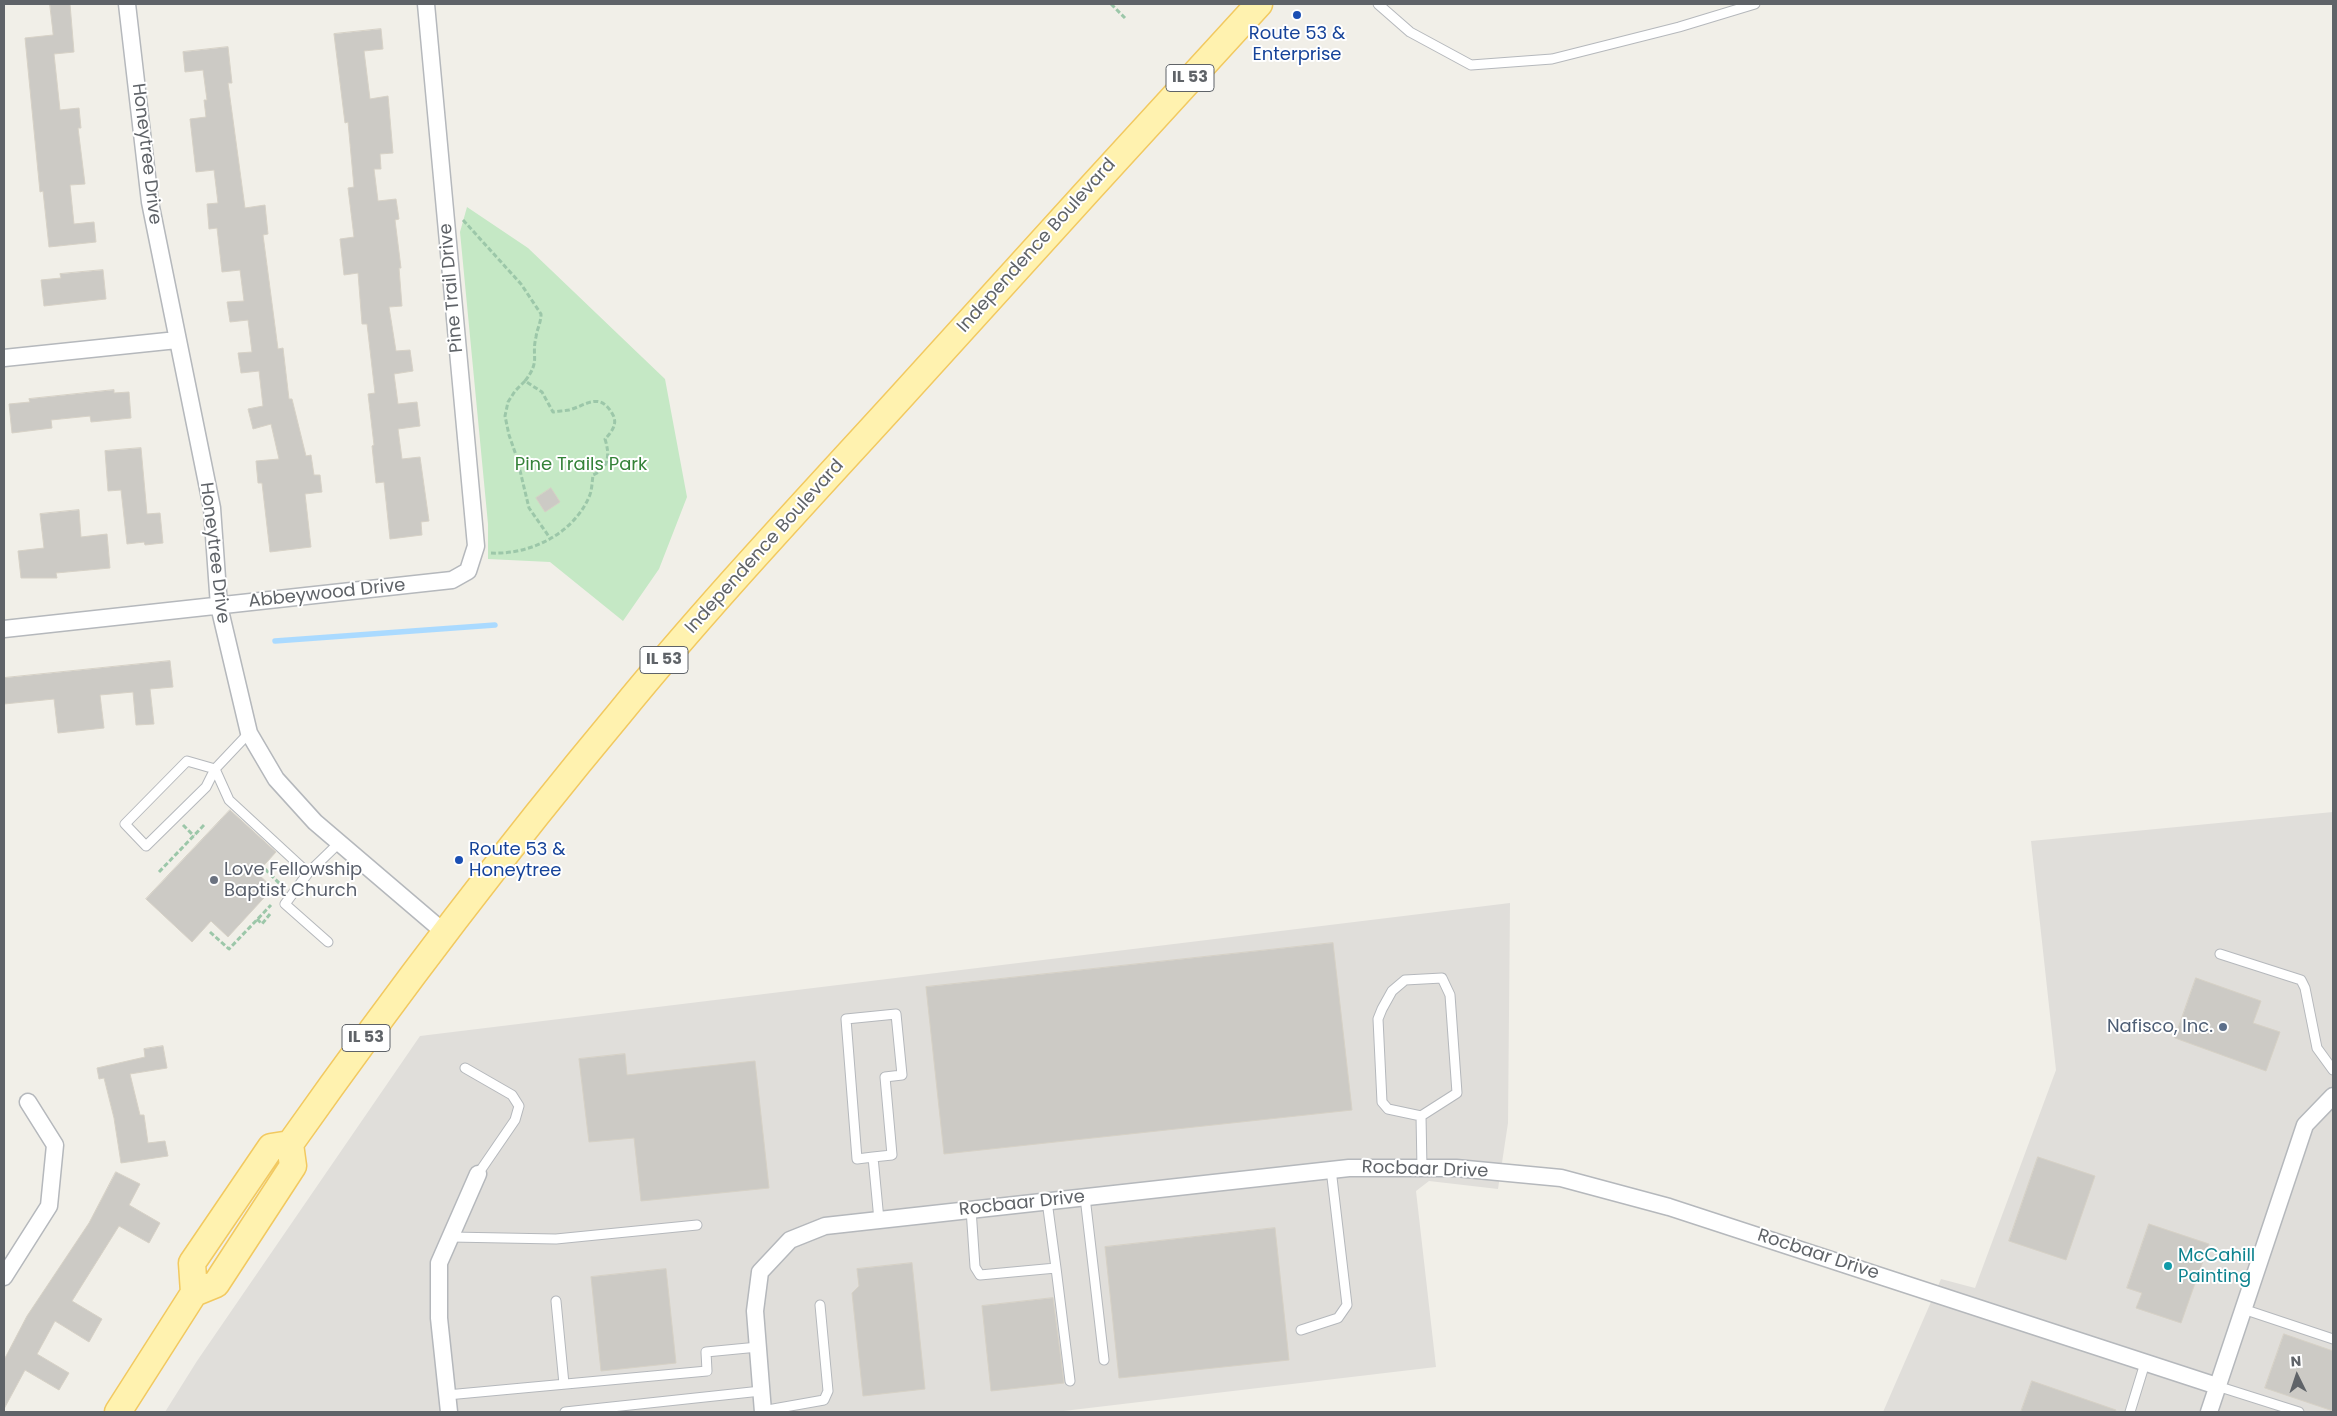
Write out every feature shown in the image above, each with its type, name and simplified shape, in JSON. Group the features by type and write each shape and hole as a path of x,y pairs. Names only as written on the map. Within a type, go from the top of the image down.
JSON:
{"main road":[{"name":"Independence Boulevard","path":"118,1412 194,1293 216,1284 293,1166 290,1144 337,1076 572,770 694,625 1121,153 1259,4"}],"street":[{"name":"Honeytree Drive","path":"127,4 150,202 212,508 219,606 249,733 276,779 315,822 445,933"},
{"name":"Pine Trail Drive","path":"426,4 476,546 468,571"},
{"path":"4,358 177,340"},
{"name":"Abbeywood Drive","path":"4,629 452,580 468,571"},
{"path":"2209,1412 2305,1124 2333,1096"},
{"path":"4,1277 49,1206 55,1145 28,1102"},
{"name":"Rocbaar Drive","path":"762,1412 755,1310 760,1272 790,1240 825,1226 1331,1169 1456,1168 1561,1178 1669,1206 2217,1386"},
{"path":"449,1412 439,1318 439,1263 478,1174"}],"lane":[{"path":"1378,4 1410,32 1471,65 1552,59 1679,28 1755,4"},
{"path":"249,733 215,769 206,787 146,846 125,824 187,761 215,769 229,800 308,873"},
{"path":"328,942 285,904 308,873 339,843"},
{"path":"2220,954 2301,980 2317,1048 2333,1070"},
{"path":"1442,978 1450,995 1458,1094 1421,1116 1388,1108 1382,1102 1378,1019 1392,991 1405,980 1442,978"},
{"path":"896,1014 902,1075 885,1077 892,1155 873,1157 857,1159 846,1019 896,1014"},
{"path":"465,1068 512,1095 519,1106 515,1120 478,1174"},
{"path":"1421,1116 1422,1168"},
{"path":"873,1157 879,1220"},
{"path":"1301,1330 1338,1318 1346,1305 1331,1169"},
{"path":"1085,1197 1104,1360"},
{"path":"1047,1201 1070,1381"},
{"path":"971,1210 975,1267 980,1275 1056,1268"},
{"path":"451,1237 556,1239 698,1224"},
{"path":"556,1302 564,1384"},
{"path":"762,1412 824,1400 828,1390 820,1305"},
{"path":"2243,1309 2333,1339"},
{"path":"447,1395 708,1371 706,1352 758,1347"},
{"path":"2130,1412 2145,1363"},
{"path":"2217,1386 2299,1412"},
{"path":"565,1412 761,1391"}],"path":[{"path":"1111,4 1125,18"},
{"path":"462,219 521,284 541,314 540,325 534,344 536,359 534,370 515,391 508,402 505,416 529,508 550,538"},
{"path":"488,553 517,552 537,546 566,528 583,510 590,495 593,475 603,470 607,461 608,449 605,439 613,431 615,418 608,406 600,402 590,401 567,411 553,412 542,392 525,381"},
{"path":"181,823 194,836"},
{"path":"160,872 205,824"},
{"path":"265,869 286,889"},
{"path":"210,932 229,949 274,901"},
{"path":"257,919 262,924 270,914"}],"shaded area":[{"path":"2333,812 2333,1412 1883,1412 1941,1279 1975,1288 2056,1070 2031,841"},
{"path":"1510,903 1508,1123 1498,1189 1429,1181 1416,1191 1436,1367 1055,1412 165,1412 197,1361 420,1036"}],"green space":[{"name":"Pine Trails Park","path":"467,207 528,248 665,379 687,497 659,569 623,621 550,562 488,559 488,524 460,232"}],"building":[{"path":"50,4 70,4 74,52 54,54 60,110 79,108 81,128 78,128 85,184 70,185 74,224 94,222 96,242 49,247 43,191 40,192 25,38 53,35"},
{"path":"381,29 383,49 364,51 370,99 388,96 393,153 380,154 381,169 374,169 378,201 396,199 399,219 395,220 401,268 399,268 402,306 389,307 396,351 410,350 413,371 394,374 398,404 417,402 420,426 398,429 402,459 420,457 429,521 421,522 422,535 390,539 384,482 376,483 372,446 374,445 368,394 375,393 367,324 362,324 358,273 344,275 340,239 354,237 348,188 354,187 348,122 345,123 334,34"},
{"path":"228,47 232,83 228,83 245,208 265,205 268,234 263,235 278,349 283,348 289,399 292,399 306,456 311,455 314,475 320,475 322,492 305,494 311,547 270,552 262,483 258,483 256,461 279,459 271,424 253,429 248,409 263,406 259,371 241,373 238,353 252,352 248,320 230,322 227,302 244,301 240,270 222,272 217,228 209,229 207,204 218,203 214,170 196,172 190,119 206,117 204,100 207,100 203,70 185,72 183,52"},
{"path":"103,270 106,299 44,306 41,280 61,278 60,274"},
{"path":"114,390 114,393 129,392 131,418 91,422 90,416 51,420 52,428 12,433 9,404 30,402 29,399"},
{"path":"141,448 147,514 160,513 163,543 145,545 144,542 127,544 121,490 108,491 105,451"},
{"path":"551,488 560,502 545,512 536,498"},
{"path":"79,510 81,537 107,534 110,568 56,573 57,578 21,578 18,551 44,548 40,514"},
{"path":"170,661 173,687 150,689 154,724 136,725 133,692 100,695 104,728 58,733 54,699 4,704 4,678"},
{"name":"Love Fellowship Baptist Church","path":"230,810 276,852 257,873 273,888 228,937 211,921 192,942 146,899"},
{"path":"1333,943 1352,1110 944,1154 926,987"},
{"name":"Nafisco, Inc.","path":"2196,978 2261,1001 2253,1023 2280,1032 2266,1071 2175,1038"},
{"path":"163,1046 167,1068 130,1074 140,1115 144,1115 148,1143 165,1141 168,1156 121,1163 114,1118 104,1078 99,1079 97,1068 145,1057 144,1049"},
{"path":"625,1054 627,1075 755,1061 769,1188 641,1201 634,1138 589,1142 579,1059"},
{"path":"2038,1157 2095,1176 2066,1260 2009,1241"},
{"path":"116,1172 140,1184 129,1205 160,1223 149,1243 119,1226 72,1301 102,1319 89,1342 55,1321 37,1354 69,1373 59,1390 25,1370 4,1409 4,1360 27,1316 89,1223"},
{"name":"McCahill Painting","path":"2149,1224 2209,1244 2181,1323 2136,1308 2142,1293 2127,1288"},
{"path":"1275,1228 1289,1360 1119,1378 1105,1247"},
{"path":"912,1263 925,1389 863,1396 852,1293 859,1286 857,1269"},
{"path":"666,1269 676,1363 601,1371 591,1277"},
{"path":"1053,1298 1064,1383 991,1391 982,1306"},
{"path":"2284,1334 2333,1351 2333,1411 2265,1388"},
{"path":"2032,1381 2116,1410 2115,1412 2021,1412"}],"waterway":[{"path":"275,641 495,625"}],"place":[{"name":"Route 53 & Enterprise","path":"1297,15"},
{"name":"Route 53 & Honeytree","path":"459,860"},
{"name":"Love Fellowship Baptist Church","path":"214,880"},
{"name":"Nafisco, Inc.","path":"2223,1027"},
{"name":"McCahill Painting","path":"2168,1266"}]}
